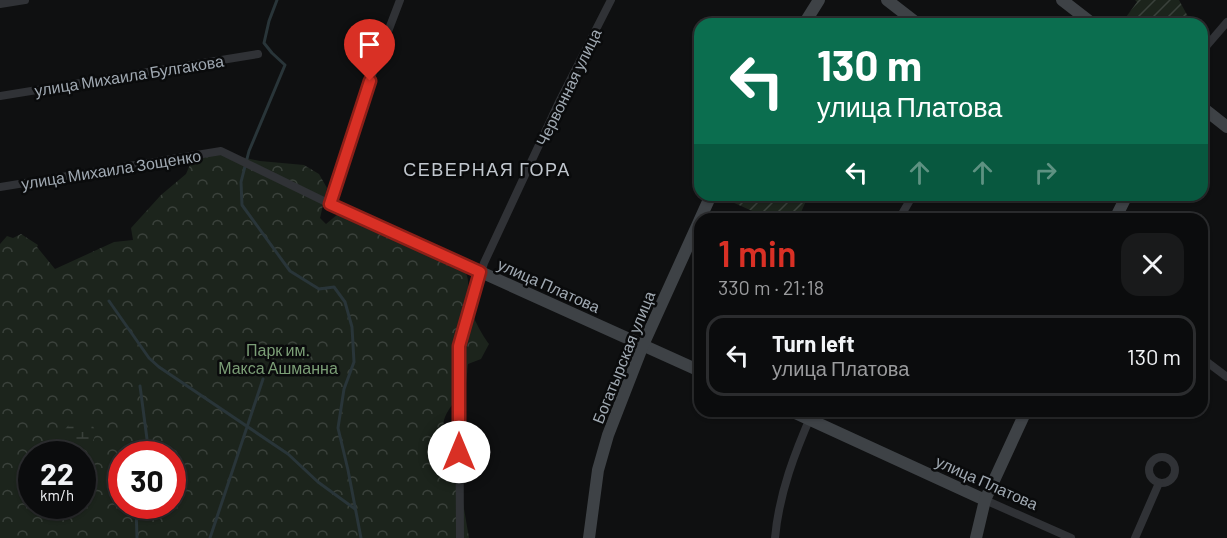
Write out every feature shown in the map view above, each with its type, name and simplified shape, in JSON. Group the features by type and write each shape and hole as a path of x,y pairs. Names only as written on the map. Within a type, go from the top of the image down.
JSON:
{"street":[{"path":"0,4 25,0"},
{"path":"330,204 372,74 400,0"},
{"name":"Червонная улица","path":"460,538 459,346 480,272 559,102 611,0"},
{"path":"808,18 819,0"},
{"path":"887,0 910,18"},
{"path":"1062,0 1085,18"},
{"path":"1208,44 1227,22"},
{"name":"улица Михаила Булгакова","path":"0,96 258,54"},
{"path":"1208,112 1227,127"},
{"name":"улица Платова","path":"221,151 330,204 694,368"},
{"name":"улица Михаила Зощенко","path":"0,187 221,151"},
{"name":"Богатырская улица","path":"589,538 598,470 608,435 643,345 694,232"},
{"path":"1208,363 1227,377"},
{"path":"775,538 776,521 789,467 810,417"},
{"name":"улица Платова","path":"815,417 985,500 1071,538"},
{"path":"976,538 985,500 1023,417"},
{"path":"1135,538 1159,483"}],"green space":[{"path":"1135,0 1179,0 1189,18 1125,18 1137,2"},
{"name":"Парк им. Макса Ашманна","path":"208,150 260,161 304,165 319,174 327,188 320,218 326,224 338,214 466,273 470,308 489,344 481,359 468,364 466,383 446,416 444,430 447,439 464,440 463,503 469,538 0,538 0,244 7,236 13,238 21,234 38,245 37,247 55,269 114,242 133,240 131,228 161,195 186,174 192,160"},
{"path":"730,201 806,201 801,213 757,213"},
{"path":"76,418 90,419 96,433 93,441 63,441 59,435"}],"waterway":[{"path":"277,0 264,43 285,65 249,151 241,182 242,205 290,271 319,289 334,287 345,302 352,327 354,362 344,389 338,428 361,538"},
{"path":"109,301 149,358 159,367 288,454 318,482 355,509"},
{"path":"210,538 263,379"},
{"path":"140,386 147,441"},
{"path":"136,519 137,538"}],"district":[{"name":"СЕВЕРНАЯ ГОРА","path":"487,169"}],"route":[{"path":"370,81 341,164 330,204 480,272 459,346 459,452"}]}
